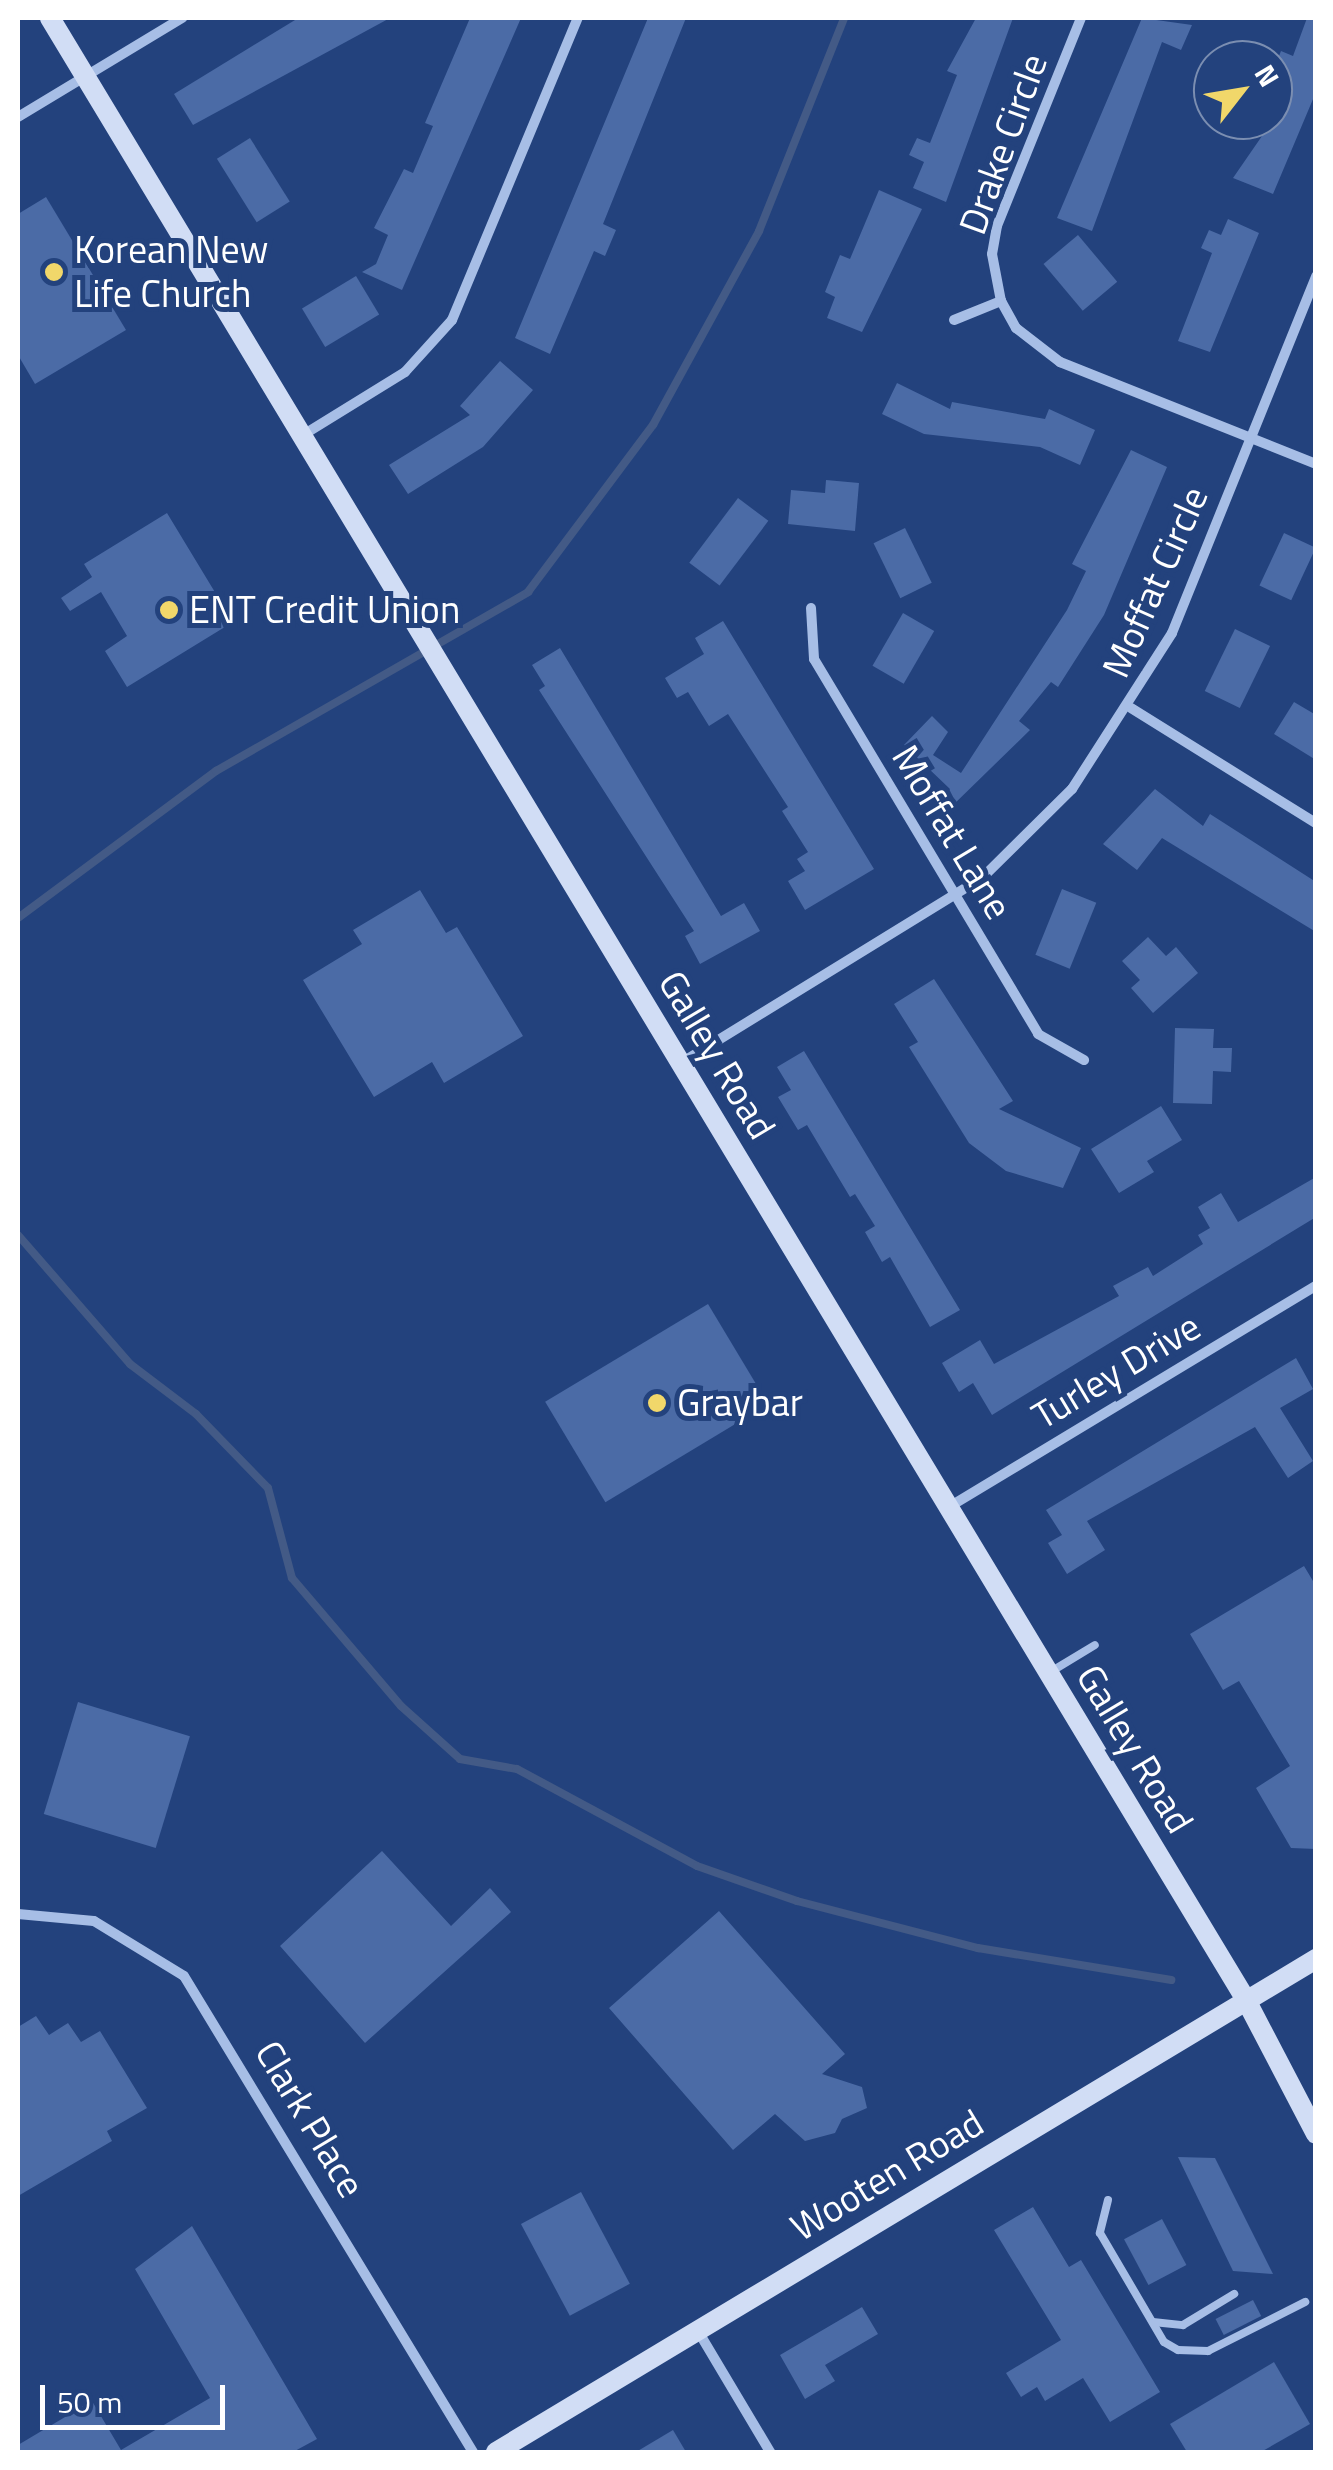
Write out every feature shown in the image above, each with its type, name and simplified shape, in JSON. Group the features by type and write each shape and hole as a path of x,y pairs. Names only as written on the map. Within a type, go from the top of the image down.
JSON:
{"main road":[{"name":"Galley Road","path":"50,18 1246,2000 1316,2134"},
{"name":"Wooten Road","path":"496,2452 1316,1959"}],"street":[{"path":"18,116 182,18"},
{"path":"303,435 405,372 452,320 578,18"},
{"name":"Drake Circle","path":"1081,18 997,226 992,254 1000,301 1016,328 1060,362 1316,464"},
{"name":"Moffat Circle","path":"681,1063 956,896 1040,825 1131,708 1172,633 1316,276"},
{"path":"954,320 1000,301"},
{"name":"Moffat Lane","path":"810,608 814,659 1038,1034 1084,1060"},
{"path":"1131,708 1316,823"},
{"name":"Turley Drive","path":"948,1508 1316,1286"},
{"name":"Clark Place","path":"18,1914 94,1921 184,1976 472,2452"},
{"path":"697,2330 770,2452"}],"lane":[{"path":"1048,1673 1095,1645"},
{"path":"1108,2200 1100,2233 1164,2342 1194,2353 1305,2302"},
{"path":"1152,2322 1183,2324 1234,2294"}],"building":[{"path":"390,18 193,125 174,94 295,20"},
{"path":"470,18 521,18 402,290 362,272 376,264 388,235 374,228 404,169 413,173 433,126 425,123"},
{"path":"648,18 686,18 603,224 616,230 605,256 594,251 550,354 515,338"},
{"path":"976,18 1013,18 946,202 913,188 924,162 909,155 917,138 930,143 957,75 947,71"},
{"path":"1142,18 1192,25 1181,50 1162,42 1092,231 1057,218"},
{"path":"1307,18 1316,18 1316,92 1273,194 1233,178 1259,140 1293,140 1293,56"},
{"path":"250,138 290,202 257,222 217,159"},
{"path":"879,190 922,209 862,332 827,318 835,297 825,292 840,255 850,259"},
{"name":"Korean New Life Church","path":"46,197 126,330 35,384 18,355 18,214"},
{"path":"1228,219 1259,233 1210,352 1178,341 1212,253 1201,248 1209,230 1221,235"},
{"path":"1078,235 1117,282 1083,311 1044,264"},
{"path":"356,276 379,315 325,347 302,308"},
{"path":"500,361 533,390 483,447 408,494 389,465 470,415 460,406"},
{"path":"897,383 950,409 952,402 1045,419 1049,409 1095,430 1080,465 1040,447 924,434 882,414"},
{"path":"1131,450 1167,467 1104,615 1058,687 1051,682 1019,721 1030,730 948,810 941,804 950,789 904,745 932,716 948,732 933,755 961,773 1067,610 1086,571 1072,564"},
{"path":"826,480 859,483 855,531 788,524 791,490 825,493"},
{"path":"738,498 768,521 720,586 689,563"},
{"name":"ENT Credit Union","path":"167,513 233,622 127,687 105,651 127,636 101,592 70,611 61,598 92,577 84,564"},
{"path":"905,528 932,583 900,598 874,543"},
{"path":"1284,533 1316,548 1291,600 1259,586"},
{"path":"903,613 934,631 904,684 872,666"},
{"path":"723,621 874,869 805,910 788,881 805,871 797,859 808,852 782,811 788,807 728,714 709,726 688,692 677,698 665,678 704,654 695,638"},
{"path":"1235,629 1270,646 1240,708 1205,691"},
{"path":"560,648 721,916 744,903 760,931 700,964 685,936 694,931 539,690 545,686 532,665"},
{"path":"1294,702 1316,715 1316,760 1274,734"},
{"path":"1155,789 1203,826 1210,814 1316,882 1316,932 1162,838 1137,870 1103,844"},
{"path":"1062,889 1096,903 1070,969 1035,955"},
{"path":"420,890 446,933 457,927 523,1036 444,1083 432,1062 374,1097 303,980 362,944 353,930"},
{"path":"1148,937 1166,956 1176,947 1198,973 1153,1013 1131,988 1140,980 1122,961"},
{"path":"934,979 1013,1101 999,1109 1081,1148 1063,1188 1006,1171 969,1143 909,1047 918,1042 894,1004"},
{"path":"1175,1028 1214,1029 1213,1048 1232,1048 1231,1072 1213,1071 1212,1104 1173,1103"},
{"path":"804,1051 960,1310 930,1327 890,1257 882,1262 865,1232 875,1226 855,1194 850,1197 807,1125 798,1130 778,1097 791,1090 777,1067"},
{"path":"1161,1106 1182,1140 1147,1161 1154,1172 1119,1193 1091,1149"},
{"path":"1316,1177 1316,1217 992,1415 973,1383 959,1392 942,1363 980,1340 994,1364 1119,1296 1113,1286 1148,1267 1153,1276 1203,1244 1198,1235 1210,1228 1198,1207 1221,1193 1238,1222"},
{"name":"Graybar","path":"708,1304 768,1404 605,1502 545,1402"},
{"path":"1296,1358 1313,1389 1280,1408 1313,1461 1288,1478 1255,1427 1087,1521 1105,1550 1067,1574 1048,1543 1062,1535 1046,1510"},
{"path":"1304,1566 1316,1586 1316,1849 1291,1848 1256,1788 1290,1766 1239,1681 1223,1690 1190,1634"},
{"path":"78,1702 190,1736 156,1848 44,1814"},
{"path":"382,1851 451,1926 490,1888 511,1912 365,2043 280,1946"},
{"path":"719,1911 845,2054 822,2074 862,2087 867,2108 842,2119 835,2133 805,2141 775,2114 733,2150 609,2008"},
{"path":"36,2016 49,2035 68,2023 81,2042 100,2031 147,2108 107,2131 112,2141 18,2196 18,2027"},
{"path":"1178,2157 1215,2158 1273,2274 1233,2271"},
{"path":"581,2192 630,2284 570,2316 521,2224"},
{"path":"1033,2207 1069,2267 1081,2260 1160,2392 1110,2422 1083,2378 1045,2401 1037,2387 1021,2397 1006,2373 1061,2340 994,2230"},
{"path":"1162,2219 1186,2265 1148,2285 1124,2239"},
{"path":"192,2226 317,2439 293,2452 18,2452 18,2445 92,2401 121,2450 210,2398 135,2269"},
{"path":"1253,2300 1261,2316 1224,2335 1216,2319"},
{"path":"862,2307 878,2334 825,2365 835,2381 805,2399 780,2355"},
{"path":"1274,2362 1310,2424 1261,2452 1187,2452 1170,2424"},
{"path":"673,2430 686,2452 636,2452"}],"waterway":[{"path":"18,918 216,771 528,592 653,425 759,231 844,18"},
{"path":"18,1235 130,1364 196,1414 268,1488 292,1578 401,1706 460,1759 517,1769 697,1866 797,1901 978,1948 1171,1980"}],"place":[{"name":"Korean New Life Church","path":"54,272"},
{"name":"ENT Credit Union","path":"169,610"},
{"name":"Graybar","path":"657,1403"}]}
